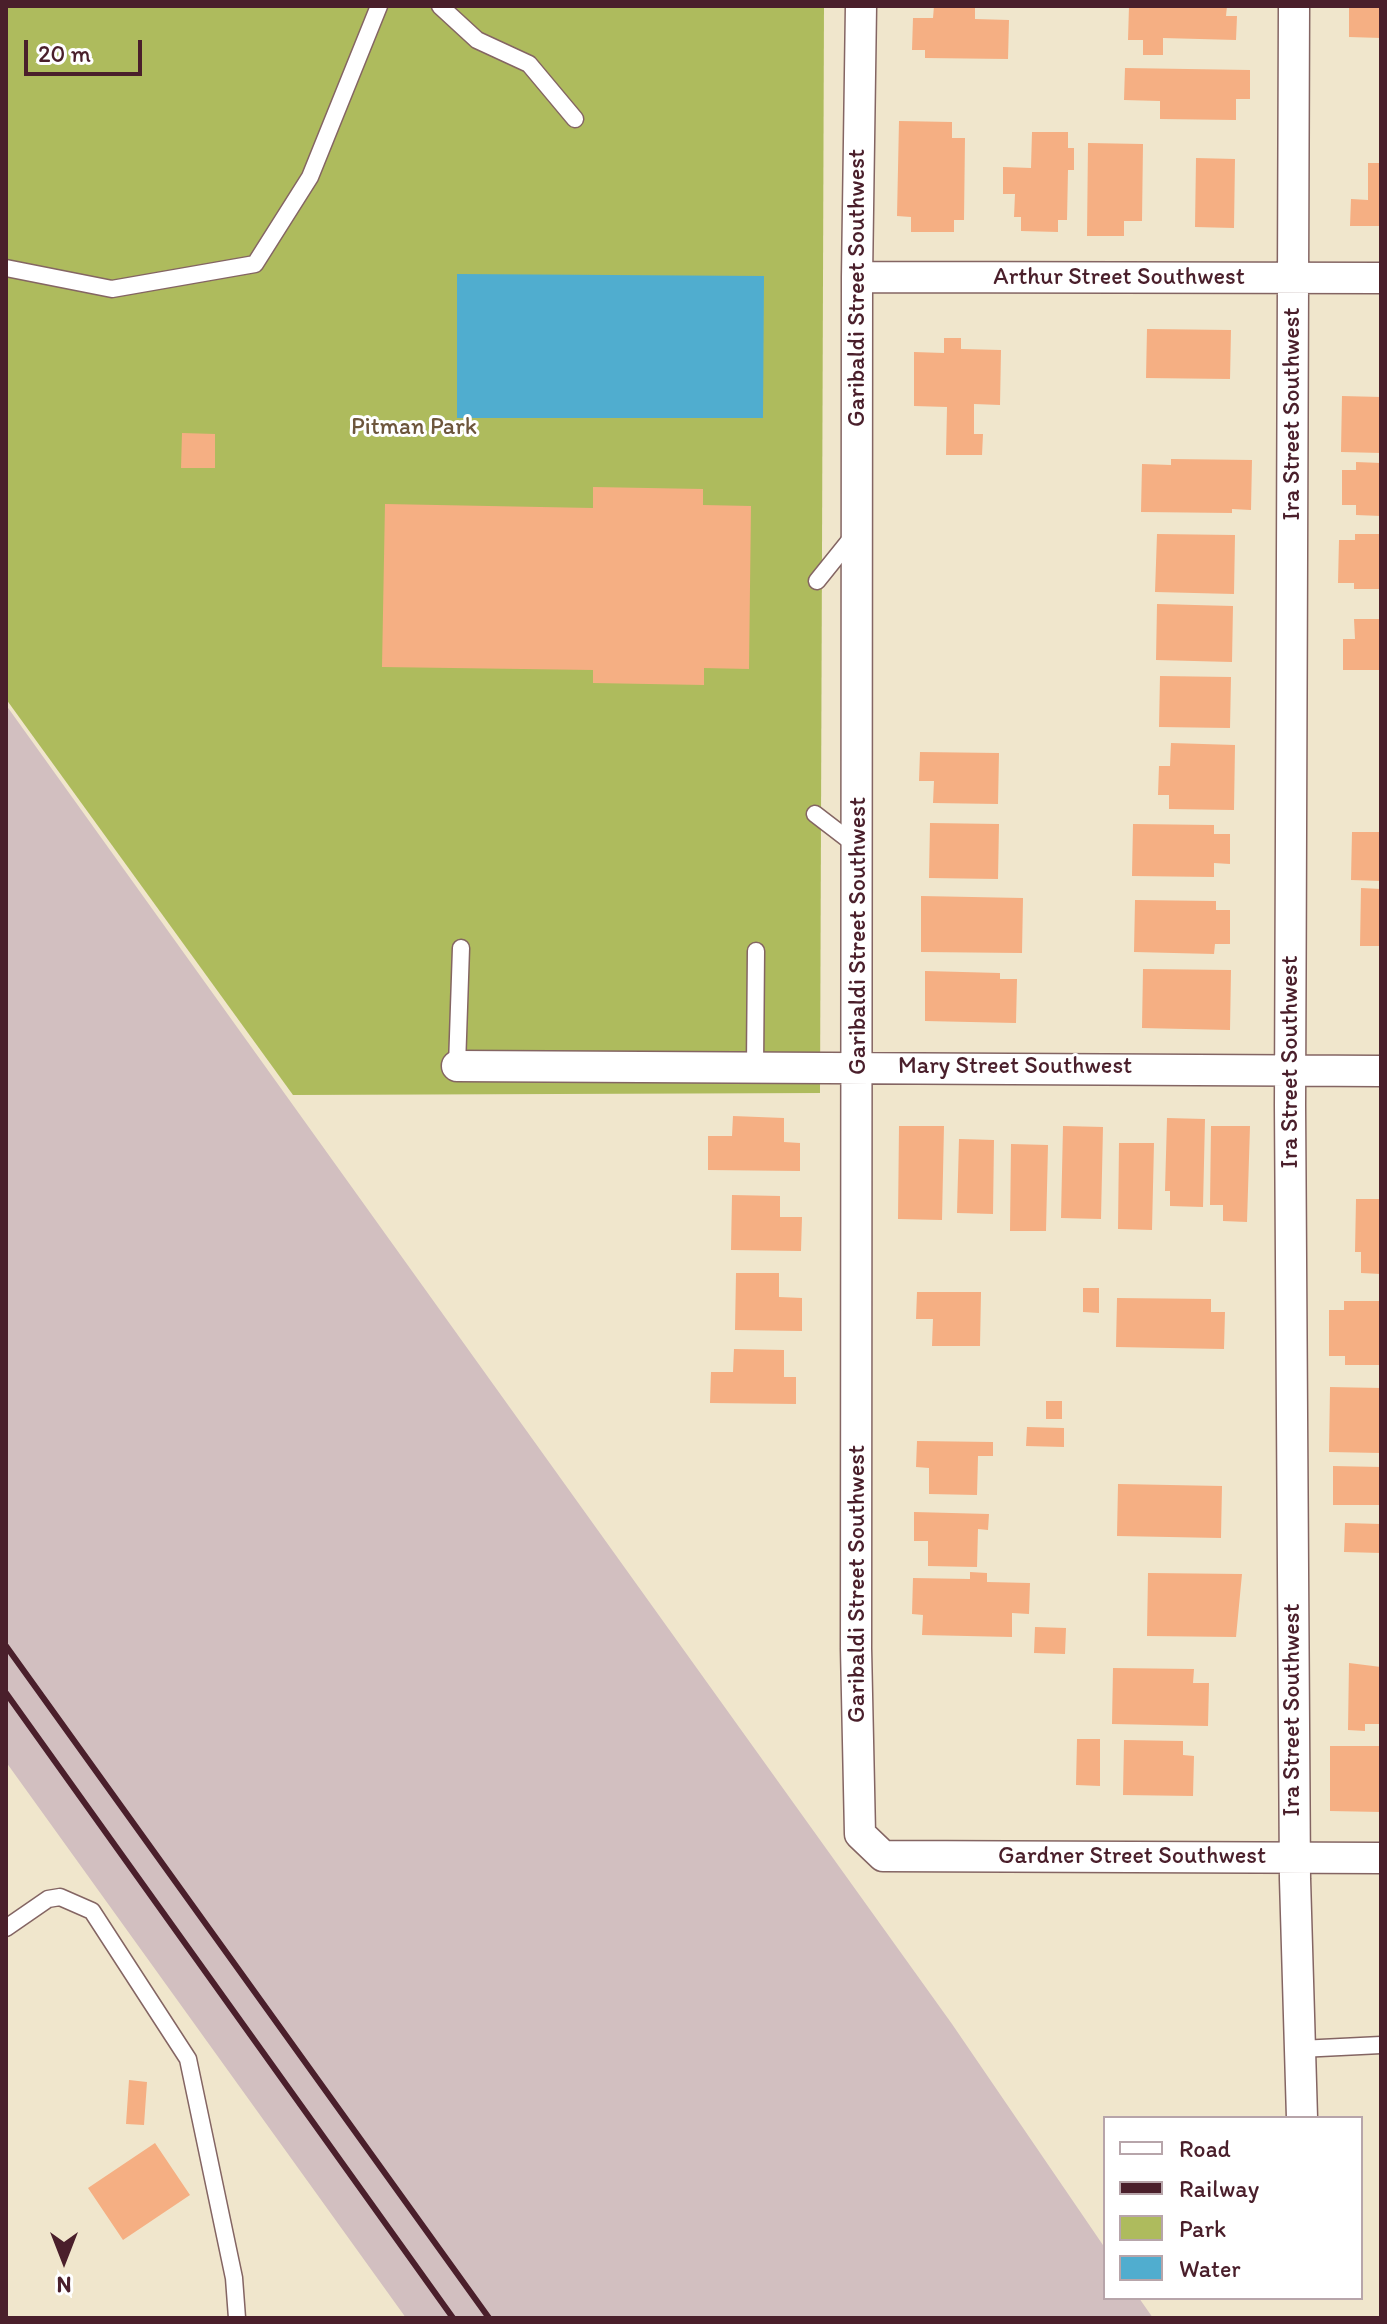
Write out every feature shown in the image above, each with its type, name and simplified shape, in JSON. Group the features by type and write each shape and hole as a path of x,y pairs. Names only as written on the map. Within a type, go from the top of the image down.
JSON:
{"street":[{"name":"Garibaldi Street Southwest","path":"861,6 857,277 859,1066 856,1648 860,1834 883,1856"},
{"name":"Ira Street Southwest","path":"1294,6 1290,1069 1295,1858 1302,2116"},
{"name":"Arthur Street Southwest","path":"857,277 1381,278"},
{"name":"Mary Street Southwest","path":"457,1066 1381,1071"},
{"name":"Gardner Street Southwest","path":"883,1856 1381,1858"}],"lane":[{"path":"6,268 112,289 255,264 310,177 379,6"},
{"path":"440,6 477,40 529,64 575,119"},
{"path":"817,581 857,530"},
{"path":"815,814 858,847"},
{"path":"457,1066 461,948"},
{"path":"755,1066 756,951"},
{"path":"6,1928 48,1899 60,1897 92,1911 188,2059 234,2278 237,2318"},
{"path":"1300,2049 1381,2045"}],"shaded area":[{"path":"6,705 952,2024 1103,2245 1103,2300 1140,2300 1153,2318 406,2318 6,1762"}],"green space":[{"name":"Pitman Park","path":"6,6 824,6 820,1093 293,1095 6,699"}],"water":[{"path":"457,274 764,276 763,418 457,418"}],"building":[{"path":"934,6 975,6 975,19 1009,20 1008,59 925,58 925,50 912,50 913,18 933,18"},
{"path":"1129,6 1227,6 1226,16 1237,16 1236,40 1163,38 1163,55 1143,55 1143,40 1128,40"},
{"path":"1349,6 1381,6 1381,38 1349,37"},
{"path":"1125,68 1250,70 1250,99 1236,99 1236,120 1160,119 1160,101 1124,100"},
{"path":"899,121 952,122 952,138 965,138 964,220 954,220 954,232 911,232 911,217 897,216"},
{"path":"1032,132 1068,132 1068,148 1074,148 1074,170 1068,170 1067,220 1058,220 1058,232 1021,231 1021,217 1014,217 1015,194 1003,194 1003,167 1031,168"},
{"path":"1088,143 1143,144 1142,221 1124,221 1124,236 1087,236"},
{"path":"1196,158 1235,159 1234,228 1195,227"},
{"path":"1368,163 1381,163 1381,226 1350,226 1351,199 1368,200"},
{"path":"1147,329 1231,330 1230,379 1146,378"},
{"path":"944,338 961,338 961,349 1001,350 1000,405 974,404 974,434 983,434 982,455 946,455 947,407 914,406 914,352 944,353"},
{"path":"1342,396 1381,397 1381,453 1341,452"},
{"path":"182,433 215,434 215,468 181,468"},
{"path":"1171,459 1252,460 1251,510 1232,509 1232,513 1141,512 1142,464 1171,465"},
{"path":"1356,462 1381,463 1381,516 1356,515 1356,505 1342,505 1342,470 1356,470"},
{"path":"593,487 703,489 703,505 751,506 749,669 704,668 704,685 593,683 593,670 382,667 385,504 593,508"},
{"path":"1157,534 1235,535 1234,594 1155,592"},
{"path":"1355,534 1381,534 1381,589 1354,589 1354,583 1338,583 1339,540 1355,540"},
{"path":"1157,604 1233,606 1232,662 1156,660"},
{"path":"1354,619 1381,619 1381,670 1343,670 1343,639 1355,639"},
{"path":"1160,676 1231,677 1230,728 1159,727"},
{"path":"1171,743 1235,745 1234,810 1169,809 1169,795 1158,795 1159,766 1170,766"},
{"path":"920,752 999,753 998,804 933,803 934,781 919,781"},
{"path":"930,823 999,824 998,879 929,878"},
{"path":"1133,824 1214,825 1214,834 1230,834 1230,864 1214,863 1214,877 1132,876"},
{"path":"1352,832 1381,832 1381,881 1351,880"},
{"path":"1361,888 1381,889 1381,946 1360,946"},
{"path":"921,896 1023,898 1022,953 921,952"},
{"path":"1135,900 1216,901 1216,910 1230,910 1230,944 1215,944 1214,954 1134,952"},
{"path":"1143,969 1231,970 1230,1030 1142,1028"},
{"path":"925,971 1000,973 1000,979 1017,979 1016,1023 925,1021"},
{"path":"733,1116 784,1118 784,1142 800,1143 800,1171 708,1170 708,1136 732,1136"},
{"path":"1167,1118 1205,1119 1203,1207 1170,1206 1170,1191 1165,1191"},
{"path":"899,1126 944,1126 942,1220 898,1219"},
{"path":"1063,1126 1103,1127 1101,1219 1061,1218"},
{"path":"1211,1126 1250,1126 1247,1222 1223,1221 1223,1205 1210,1205"},
{"path":"959,1139 994,1140 993,1214 957,1213"},
{"path":"1119,1143 1154,1143 1152,1230 1118,1229"},
{"path":"1011,1144 1048,1145 1046,1231 1010,1231"},
{"path":"732,1195 780,1196 780,1217 802,1217 801,1251 731,1250"},
{"path":"1356,1199 1381,1199 1381,1274 1361,1273 1361,1252 1355,1252"},
{"path":"736,1273 779,1273 779,1297 802,1298 802,1331 735,1330"},
{"path":"1083,1288 1099,1288 1099,1313 1083,1312"},
{"path":"917,1292 981,1292 980,1346 932,1346 933,1319 916,1319"},
{"path":"1117,1298 1211,1299 1211,1312 1225,1312 1224,1349 1116,1347"},
{"path":"1344,1301 1381,1301 1381,1365 1345,1365 1345,1356 1329,1356 1329,1310 1344,1310"},
{"path":"734,1349 784,1350 784,1377 796,1377 796,1404 710,1403 711,1372 733,1372"},
{"path":"1330,1387 1381,1388 1381,1453 1329,1452"},
{"path":"1046,1401 1062,1401 1062,1419 1046,1419"},
{"path":"1027,1427 1064,1428 1064,1447 1026,1446"},
{"path":"917,1441 993,1442 993,1456 978,1456 977,1495 929,1494 929,1468 916,1467"},
{"path":"1333,1466 1381,1467 1381,1505 1333,1505"},
{"path":"1118,1484 1222,1486 1221,1538 1117,1536"},
{"path":"914,1512 989,1514 988,1530 978,1529 977,1567 928,1566 928,1541 914,1541"},
{"path":"1345,1523 1381,1524 1381,1553 1344,1552"},
{"path":"970,1572 987,1573 987,1582 1030,1583 1029,1614 1012,1613 1012,1637 922,1635 923,1615 912,1614 913,1578 970,1579"},
{"path":"1148,1573 1242,1574 1236,1637 1147,1636"},
{"path":"1035,1627 1066,1628 1065,1654 1034,1653"},
{"path":"1349,1663 1381,1667 1381,1724 1365,1724 1365,1731 1348,1730"},
{"path":"1113,1668 1194,1669 1193,1683 1209,1683 1208,1726 1112,1724"},
{"path":"1077,1739 1100,1739 1100,1786 1076,1785"},
{"path":"1124,1740 1183,1741 1183,1755 1194,1756 1193,1796 1123,1795"},
{"path":"1330,1746 1381,1746 1381,1812 1330,1811"},
{"path":"129,2080 147,2082 144,2125 126,2124"},
{"path":"155,2143 190,2195 123,2240 88,2188"}],"railway":[{"path":"6,1646 489,2318"},
{"path":"6,1693 453,2318"}]}
